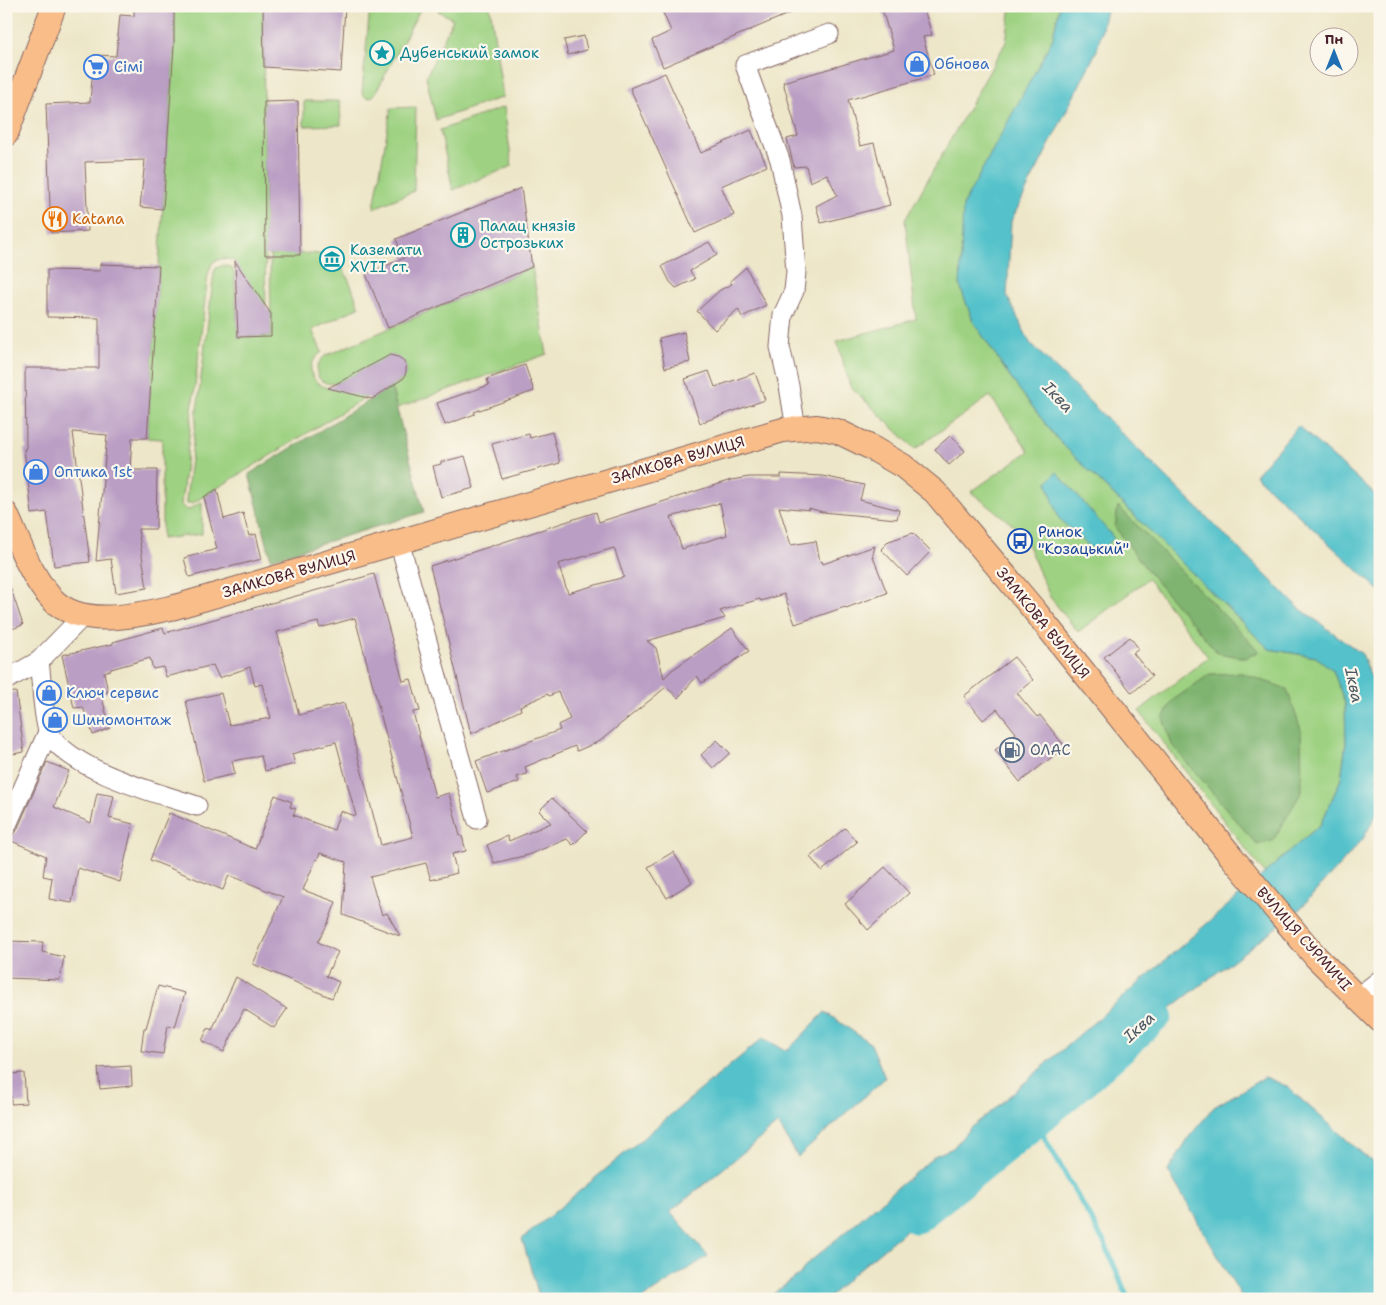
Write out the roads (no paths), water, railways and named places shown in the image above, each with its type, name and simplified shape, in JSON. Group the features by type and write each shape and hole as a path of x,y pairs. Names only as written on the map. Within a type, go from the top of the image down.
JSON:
{"main road":[{"path":"9,120 54,6"},
{"name":"ЗАМКОВА ВУЛИЦЯ","path":"6,514 32,570 57,604 84,615 96,617 123,616 175,607 783,430 817,427 837,431 903,466 935,492 1034,610 1231,856"},
{"name":"ВУЛИЦЯ СУРМИЧІ","path":"1231,856 1316,957 1380,1020"}],"street":[{"path":"796,428 780,347 783,315 794,290 796,272 792,216 780,160 745,66 829,34"},
{"path":"399,541 477,819"},
{"path":"6,680 40,661 84,615"},
{"path":"6,826 48,732 40,661"},
{"path":"48,732 72,756 109,776 197,806"},
{"path":"1357,998 1380,980"}],"water":[{"path":"1060,6 1107,6 1097,50 1011,221 1007,296 1030,343 1298,607 1362,654 1380,699 1380,808 1363,839 1299,910 1125,1043 1070,1091 951,1188 827,1299 766,1299 800,1274 806,1265 936,1155 953,1148 970,1128 991,1112 1321,824 1341,779 1346,743 1345,703 1333,670 1316,657 1269,649 1058,440 1012,380 973,321 960,286 963,205 1052,40"},
{"path":"1298,426 1380,499 1380,591 1255,475"},
{"path":"1057,472 1114,538 1098,554 1059,519 1047,482"},
{"path":"825,1012 871,1044 885,1078 798,1157 778,1124 670,1212 708,1256 642,1299 540,1299 522,1239 763,1038 787,1051"},
{"path":"1265,1077 1286,1086 1380,1169 1380,1299 1243,1299 1168,1171 1189,1137 1214,1107"}],"waterway":[{"name":"Іква","path":"916,1216 1008,1143 1155,1014"},
{"path":"1035,1121 1105,1244 1128,1299"}],"place":[{"name":"Дубенський замок","path":"382,53"},
{"name":"Обнова","path":"917,64"},
{"name":"Сімі","path":"96,67"},
{"name":"Katana","path":"55,219"},
{"name":"Палац князів Острозьких","path":"463,235"},
{"name":"Каземати XVII ст.","path":"332,259"},
{"name":"Оптика 1st","path":"36,472"},
{"name":"Ринок \"Козацький\"","path":"1020,541"},
{"name":"Ключ сервис","path":"49,693"},
{"name":"Шиномонтаж","path":"55,720"},
{"name":"ОЛАС","path":"1012,750"}]}
